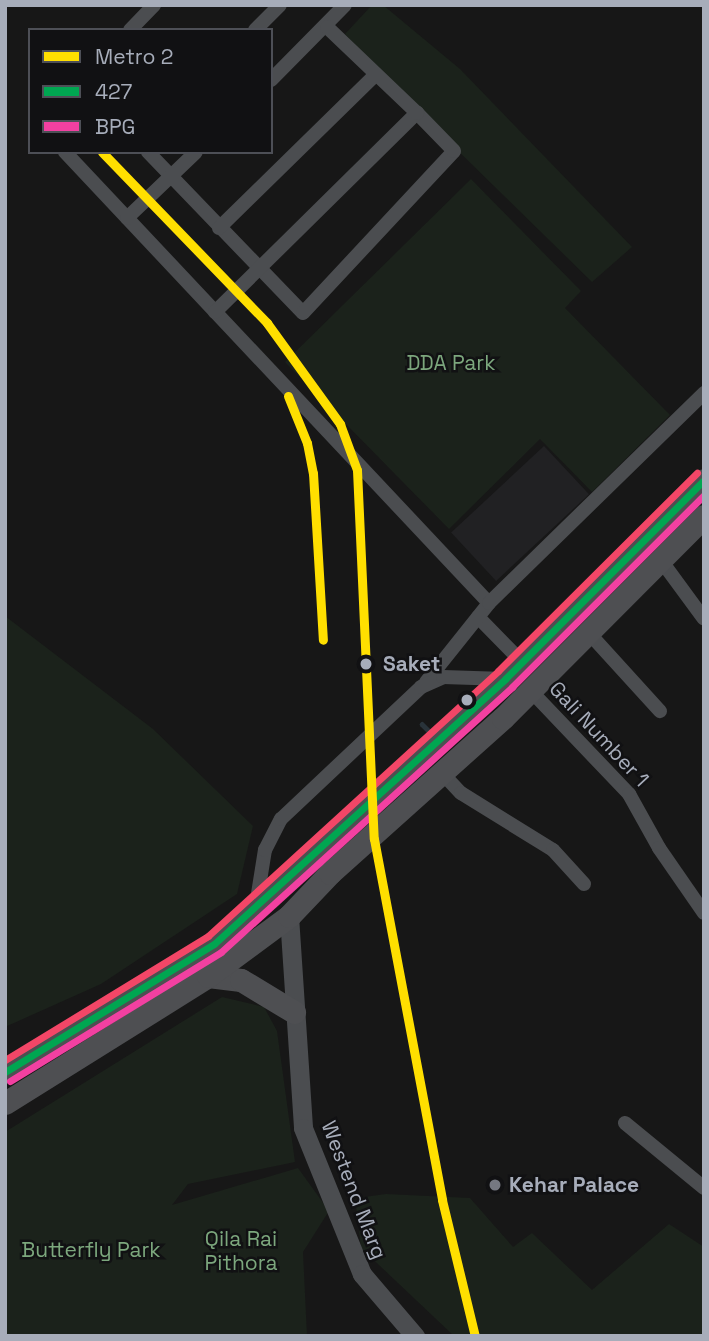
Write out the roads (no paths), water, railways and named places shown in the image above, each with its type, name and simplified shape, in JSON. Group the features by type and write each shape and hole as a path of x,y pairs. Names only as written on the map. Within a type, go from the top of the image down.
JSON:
{"main road":[{"path":"5,1072 214,944 505,679 696,487"},
{"path":"5,1103 208,976 289,916 330,873 443,774 530,690 704,515"},
{"path":"208,976 241,980 294,1012"}],"street":[{"path":"132,28 154,5"},
{"path":"257,28 280,5"},
{"path":"273,78 327,27 345,5"},
{"path":"150,154 303,313 454,151 327,27"},
{"path":"219,228 375,75"},
{"path":"215,312 417,113"},
{"path":"67,154 489,603"},
{"path":"127,218 194,154"},
{"path":"256,907 265,850 281,819 426,682 489,603 704,393"},
{"path":"696,487 704,515"},
{"path":"660,559 704,618"},
{"path":"478,617 522,662"},
{"path":"588,632 660,711"},
{"path":"426,682 443,677 505,679"},
{"name":"Gali Number 1","path":"530,690 629,794 659,848 704,913"},
{"path":"443,774 470,799 553,850 584,884"},
{"name":"Westend Marg","path":"289,916 294,1012 306,1136 362,1274 415,1336"},
{"path":"625,1123 704,1188"}],"waterway":[{"path":"422,724 432,734"}],"metro line":[{"name":"2","path":"104,154 267,323 340,424 357,470 374,839 442,1200 475,1336"},
{"name":"2","path":"288,396 307,443 313,473 323,640"}],"place":[{"name":"Saket","path":"366,664"},
{"name":"Kehar Palace","path":"495,1185"}],"park label":[{"name":"DDA Park","path":"451,363"},
{"name":"Butterfly Park","path":"91,1250"},
{"name":"Qila Rai Pithora","path":"241,1251"}]}
